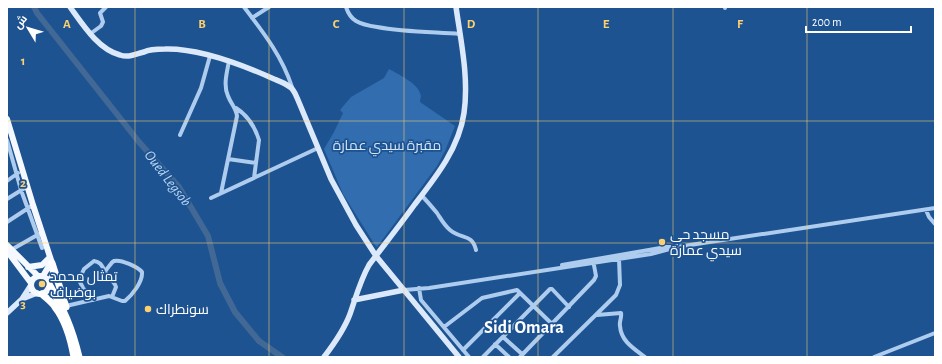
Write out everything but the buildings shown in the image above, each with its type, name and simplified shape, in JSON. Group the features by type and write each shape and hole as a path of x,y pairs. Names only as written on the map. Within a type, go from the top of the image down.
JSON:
{"highway":[{"path":"50,258 79,357"},
{"path":"49,283 70,323"},
{"path":"39,294 55,307 59,314 66,330 74,357"}],"main road":[{"path":"70,7 90,34 101,44 120,56 129,56 151,50 168,49 210,56 256,71 292,87 331,179 376,256 459,357"},
{"path":"324,357 349,316 363,276 376,256 422,196 448,157 460,129 464,114 466,81 456,7"},
{"path":"7,119 9,142 23,171 28,186 30,207 39,234 50,258 52,274 48,289 39,294 22,299"},
{"path":"8,249 28,268 49,283"},
{"path":"8,249 31,284 33,290 39,294"},
{"path":"28,268 42,265 50,258"},
{"path":"8,311 22,299 34,279 40,276 50,264 50,258"},
{"path":"354,300 404,290"}],"street":[{"path":"90,34 102,25 103,20 100,14 106,7"},
{"path":"244,7 278,54 292,87"},
{"path":"252,18 269,7"},
{"path":"346,7 348,12 355,20 362,24 414,32 460,34"},
{"path":"180,135 201,88 210,56"},
{"path":"221,193 237,116 235,108 226,92 226,78 229,61"},
{"path":"235,108 248,118 259,140 254,178"},
{"path":"7,222 30,207 21,190 9,142"},
{"path":"211,198 318,148"},
{"path":"228,159 256,163"},
{"path":"7,181 23,171"},
{"path":"7,199 28,186"},
{"path":"422,196 449,229 454,233 470,239 475,243 476,250"},
{"path":"593,261 619,259 651,254 676,247 935,208"},
{"path":"926,210 929,217 935,224"},
{"path":"8,249 39,234 42,248"},
{"path":"404,290 593,261 666,247 676,247"},
{"path":"553,357 616,295 619,289 619,259"},
{"path":"93,300 80,284 80,276 84,269 94,261 102,264 106,275 115,282 116,287 112,297"},
{"path":"65,306 109,296 122,301 128,298 142,278 142,272 130,264 117,261 112,262 105,271"},
{"path":"503,337 521,356 595,278 593,261"},
{"path":"419,288 421,300 469,357"},
{"path":"483,357 551,289 569,307"},
{"path":"444,327 486,296 517,290 552,324"},
{"path":"463,350 520,292"},
{"path":"415,303 421,300"},
{"path":"596,315 620,313 622,316 620,325 623,338 626,343 645,357"},
{"path":"429,320 434,315"},
{"path":"874,357 935,333"},
{"path":"496,344 508,357"}],"green space":[{"name":"مقبرة سيدي عمارة","path":"389,69 407,79 418,89 421,94 420,102 455,126 437,166 377,247 343,194 324,149 343,113 340,110 351,97 384,78"}],"waterway":[{"name":"Oued Legsob","path":"34,7 37,13 139,142 179,187 208,236 220,283 235,312 259,341 282,357"}],"place":[{"name":"مسجد حي سيدي عمارة","path":"662,242"},
{"name":"تمثال محمد بوضياف","path":"42,284"},
{"name":"سونطراك","path":"148,309"}],"district":[{"name":"Sidi Omara","path":"524,327"}]}
